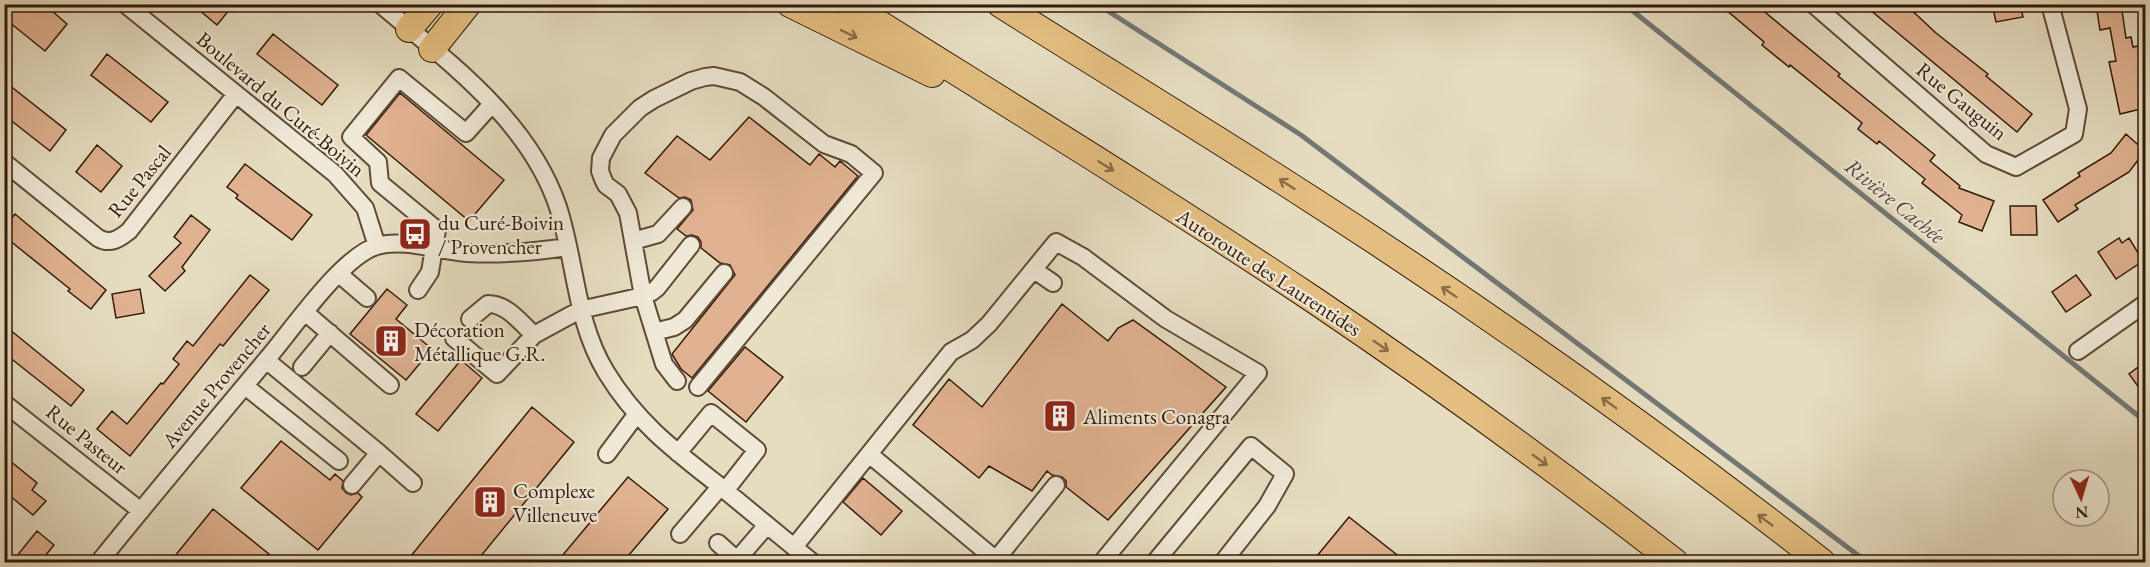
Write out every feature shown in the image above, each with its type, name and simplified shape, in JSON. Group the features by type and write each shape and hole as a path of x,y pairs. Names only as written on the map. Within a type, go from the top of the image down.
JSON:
{"highway":[{"path":"409,29 430,4"},
{"path":"432,49 468,4"},
{"path":"789,4 1056,134"},
{"name":"Autoroute des Laurentides","path":"848,4 1275,274 1425,376 1675,562"},
{"path":"1000,4 1235,151 1432,280 1596,394 1821,562"}],"street":[{"name":"Boulevard du Curé-Boivin","path":"125,4 335,174 365,208 377,246"},
{"path":"380,4 492,104 520,136 546,177 558,208 580,310 595,350 604,370 636,415 678,453 812,562"},
{"name":"Rue Gauguin","path":"1813,4 1986,154 2016,167 2074,134 2078,109 2050,4"},
{"path":"677,381 664,364 643,296 628,213 623,202 606,185 600,171 601,158 613,135 640,108 677,87 714,76 740,82 764,97 824,144 850,154 874,173 698,387"},
{"path":"418,290 430,272 437,230 435,226 380,183 378,162 351,137 399,78 466,134 492,104"},
{"name":"Rue Pascal","path":"4,162 98,237 103,240 118,240 129,231 237,94"},
{"path":"365,208 387,190"},
{"path":"633,241 658,234 683,207"},
{"path":"794,548 951,352 972,340 989,324 1056,242 1083,257 1166,319 1258,373 1102,562"},
{"path":"377,246 397,243 466,253 504,253 567,247"},
{"path":"454,338 497,374 534,334 580,310 652,292 691,245"},
{"name":"Avenue Provencher","path":"99,562 339,274 360,255 377,246"},
{"path":"1034,270 1053,283"},
{"path":"654,332 674,327 685,320 724,273"},
{"path":"339,274 367,298"},
{"path":"2078,351 2145,303"},
{"path":"470,319 488,304 496,304 505,308 534,334"},
{"path":"306,313 390,385"},
{"path":"302,367 330,333"},
{"path":"266,360 413,483"},
{"path":"245,386 339,461"},
{"name":"Rue Pasteur","path":"4,403 141,511"},
{"path":"678,453 711,413 757,450 680,534"},
{"path":"607,454 636,415"},
{"path":"1155,562 1251,446 1285,474 1267,506 1223,562"},
{"path":"352,485 378,453"},
{"path":"869,454 995,561 1056,485"},
{"path":"718,543 738,561 767,525"}],"building":[{"path":"4,4 44,4 67,24 45,51 4,18"},
{"path":"192,4 234,4 217,25"},
{"path":"1719,4 1755,4 1840,74 1838,76 1935,155 1930,161 1960,186 1959,188 1994,201 1982,231 1959,222 1962,215 1922,183 1925,179 1879,141 1877,144 1858,129 1862,123 1762,45 1764,42"},
{"path":"1863,4 1905,4 2032,114 2017,132"},
{"path":"1992,4 2020,4 2023,17 1996,22"},
{"path":"2096,4 2121,4 2126,38 2131,37 2133,47 2138,46 2145,87 2145,108 2120,114 2109,62 2116,61 2110,28 2100,30"},
{"path":"273,34 338,85 322,105 257,54"},
{"path":"107,54 168,102 151,122 91,75"},
{"path":"4,81 66,130 50,151 4,115"},
{"path":"400,93 504,180 469,221 366,135"},
{"path":"749,117 810,165 819,154 835,167 840,161 858,176 692,378 681,369 672,354 735,275 730,265 720,263 701,248 698,237 686,236 677,229 693,210 691,200 685,197 679,198 645,173 677,136 710,160"},
{"path":"2126,134 2145,151 2129,172 2075,205 2078,209 2058,222 2043,200 2080,176 2078,173 2111,153"},
{"path":"97,145 122,166 101,192 76,172"},
{"path":"245,164 312,215 292,240 236,198 238,195 227,187"},
{"path":"2010,206 2036,206 2037,235 2011,235"},
{"path":"15,214 106,290 91,309 68,291 70,289 4,236 4,227"},
{"path":"191,215 210,230 182,267 185,271 165,291 149,276 181,243 174,237"},
{"path":"2119,238 2122,243 2129,238 2143,261 2116,279 2098,252"},
{"path":"250,275 269,290 223,346 220,344 130,456 97,429 112,411 127,424 179,364 173,359 187,341 193,346"},
{"path":"2076,275 2091,295 2066,312 2052,292"},
{"path":"140,289 144,313 116,318 112,294"},
{"name":"Décoration Métallique G.R.","path":"387,289 407,305 396,319 432,349 406,380 350,334"},
{"name":"Aliments Conagra","path":"1062,304 1108,341 1118,328 1133,320 1226,387 1108,520 1066,487 1066,481 1062,477 1052,475 1047,471 1032,491 989,466 979,478 913,425 949,379 982,407"},
{"path":"4,325 84,390 71,406 4,353"},
{"path":"745,347 783,377 746,422 708,391"},
{"path":"461,360 482,378 438,431 416,414"},
{"path":"2145,362 2145,396 2129,374"},
{"name":"Complexe Villeneuve","path":"532,407 574,442 476,562 406,562"},
{"path":"281,441 330,480 335,474 343,481 342,488 346,493 351,495 358,493 362,497 318,550 241,488"},
{"path":"4,456 37,483 32,490 46,501 33,515 4,491"},
{"name":"Complexe Villeneuve","path":"628,477 668,509 623,562 557,562"},
{"path":"863,478 902,511 881,535 843,502"},
{"path":"213,509 269,554 262,562 170,562"},
{"path":"1349,517 1406,562 1312,562"},
{"path":"37,531 54,545 40,562 12,562"}],"waterway":[{"path":"1097,4 1301,135 1867,562"},
{"name":"Rivière Cachée","path":"1624,4 2146,422"}],"place":[{"name":"du Curé-Boivin / Provencher","path":"415,234"},
{"name":"Décoration Métallique G.R.","path":"391,341"},
{"name":"Aliments Conagra","path":"1060,416"},
{"name":"Complexe Villeneuve","path":"490,502"}]}
